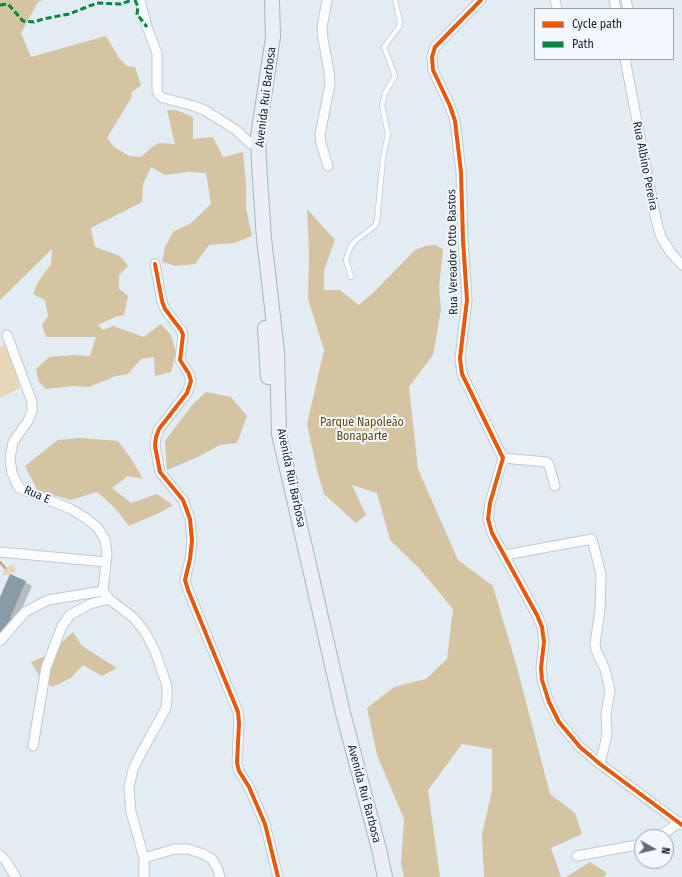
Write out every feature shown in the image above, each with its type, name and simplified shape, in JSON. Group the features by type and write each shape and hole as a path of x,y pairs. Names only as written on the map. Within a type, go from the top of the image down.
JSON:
{"main road":[{"name":"Avenida Rui Barbosa","path":"265,0 266,36 251,144 253,202 263,298 272,446 376,877"},
{"name":"Avenida Rui Barbosa","path":"272,0 273,37 258,136 264,239 277,351 279,434 341,706 385,877"}],"street":[{"path":"140,0 147,27 157,53 157,91 159,95 163,98 194,106 206,111 236,130 251,144"},
{"path":"327,0 322,27 322,39 329,71 330,84 320,135 328,166"},
{"name":"Rua Vereador Otto Bastos","path":"481,0 436,47 432,57 433,70 450,106 455,121 461,172 467,300 460,358 462,374 502,458"},
{"name":"Rua Albino Pereira","path":"625,60 656,220 661,237 671,253 682,266"},
{"path":"155,264 162,302 165,309 181,330 183,335 180,360 189,374 191,381 187,393 159,429 156,437 155,446 160,472 183,500 190,520 192,541 190,559 185,580 238,712 239,723 237,763 265,824 278,877"},
{"name":"Rua E","path":"7,335 32,402 32,411 28,421 14,442 10,458 12,473 19,488 71,509 98,528 105,540 107,554 103,591"},
{"path":"555,486 547,462 502,458 490,503 488,519 492,533 537,615 542,627 544,642 541,668 542,680 549,702 559,722 580,747 600,764 681,823 672,829"},
{"path":"505,555 592,539 601,574 600,610 595,644 596,650 605,669 610,690 606,715 607,735 600,764"},
{"path":"0,552 106,562"},
{"path":"0,642 26,612 48,600 103,591 109,599 134,618 145,632 155,651 167,686 167,697 166,708 140,755 129,787 131,812 144,858 144,877"},
{"path":"33,746 46,668 62,626 70,615 90,604 109,599"},
{"path":"577,856 634,845"},
{"path":"144,858 175,849 188,849 212,859 220,877"},
{"path":"0,856 5,860 16,877"}],"lane":[{"path":"351,277 346,260 351,246 356,240 372,229 377,221 383,158 388,134 382,105 385,93 395,76 384,47 399,27 400,22 395,0"}],"shaded area":[{"path":"6,344 20,388 0,398 0,347"},
{"path":"12,565 16,571 3,576 5,568"}],"green space":[{"path":"0,0 43,0 38,2 21,33 31,57 106,36 119,58 127,66 135,67 141,85 132,92 131,98 107,138 114,147 129,156 141,157 159,143 175,144 167,110 176,110 193,117 193,139 213,137 223,157 243,152 246,183 246,208 252,236 234,243 209,245 195,264 175,266 162,262 165,247 173,232 191,223 211,204 206,173 188,172 165,175 151,167 143,184 142,202 91,228 95,247 120,256 128,266 119,275 119,289 128,296 124,315 115,317 98,325 103,330 113,326 144,337 161,324 171,335 176,352 171,372 155,376 154,357 141,359 128,374 116,376 89,387 73,386 46,389 39,382 36,369 49,357 74,355 90,356 96,337 46,337 42,325 48,316 45,300 33,294 38,282 51,264 52,249 0,300"},
{"name":"Parque Napoleão Bonaparte","path":"307,209 335,240 324,270 324,290 340,290 359,305 374,292 415,250 425,246 435,245 443,249 439,288 441,310 433,355 409,387 418,469 458,560 493,586 516,664 550,794 575,813 582,834 551,848 561,877 484,877 482,835 492,790 492,749 462,744 428,790 440,877 404,877 401,863 404,819 377,755 367,708 394,687 426,679 447,659 453,609 419,568 390,540 377,493 352,485 366,515 356,523 324,494 307,424 324,350 308,299 309,254"},
{"path":"206,392 231,397 247,416 237,443 220,445 198,457 167,470 165,441 193,404"},
{"path":"80,438 118,441 130,457 143,479 128,476 112,488 131,503 157,494 173,505 129,526 114,507 97,492 71,500 38,491 25,466 58,440"},
{"path":"73,632 82,646 117,668 102,676 83,665 71,678 52,687 39,675 31,662 48,655"},
{"path":"590,862 607,873 604,877 566,877"}],"building":[{"path":"10,574 26,581 10,618 11,619 0,632 0,597"}],"waterway":[{"path":"0,562 5,568"}],"marked path":[{"path":"0,5 8,4 23,21 34,22 69,14 97,3 121,4 132,0"},
{"path":"135,0 138,7 137,14 147,27"}],"cycle path":[{"path":"481,0 435,47 432,57 433,70 450,106 455,121 461,172 467,300 460,358 462,374 503,458 490,503 488,519 492,533 537,615 542,627 544,642 541,668 542,680 549,702 559,722 580,747 600,764 682,825"},
{"path":"155,264 165,309 181,330 183,335 180,360 189,374 191,381 187,393 159,429 156,437 155,446 160,472 183,500 190,519 192,541 190,559 185,580 238,712 239,723 237,763 239,771 249,787 265,824 278,877"}]}
